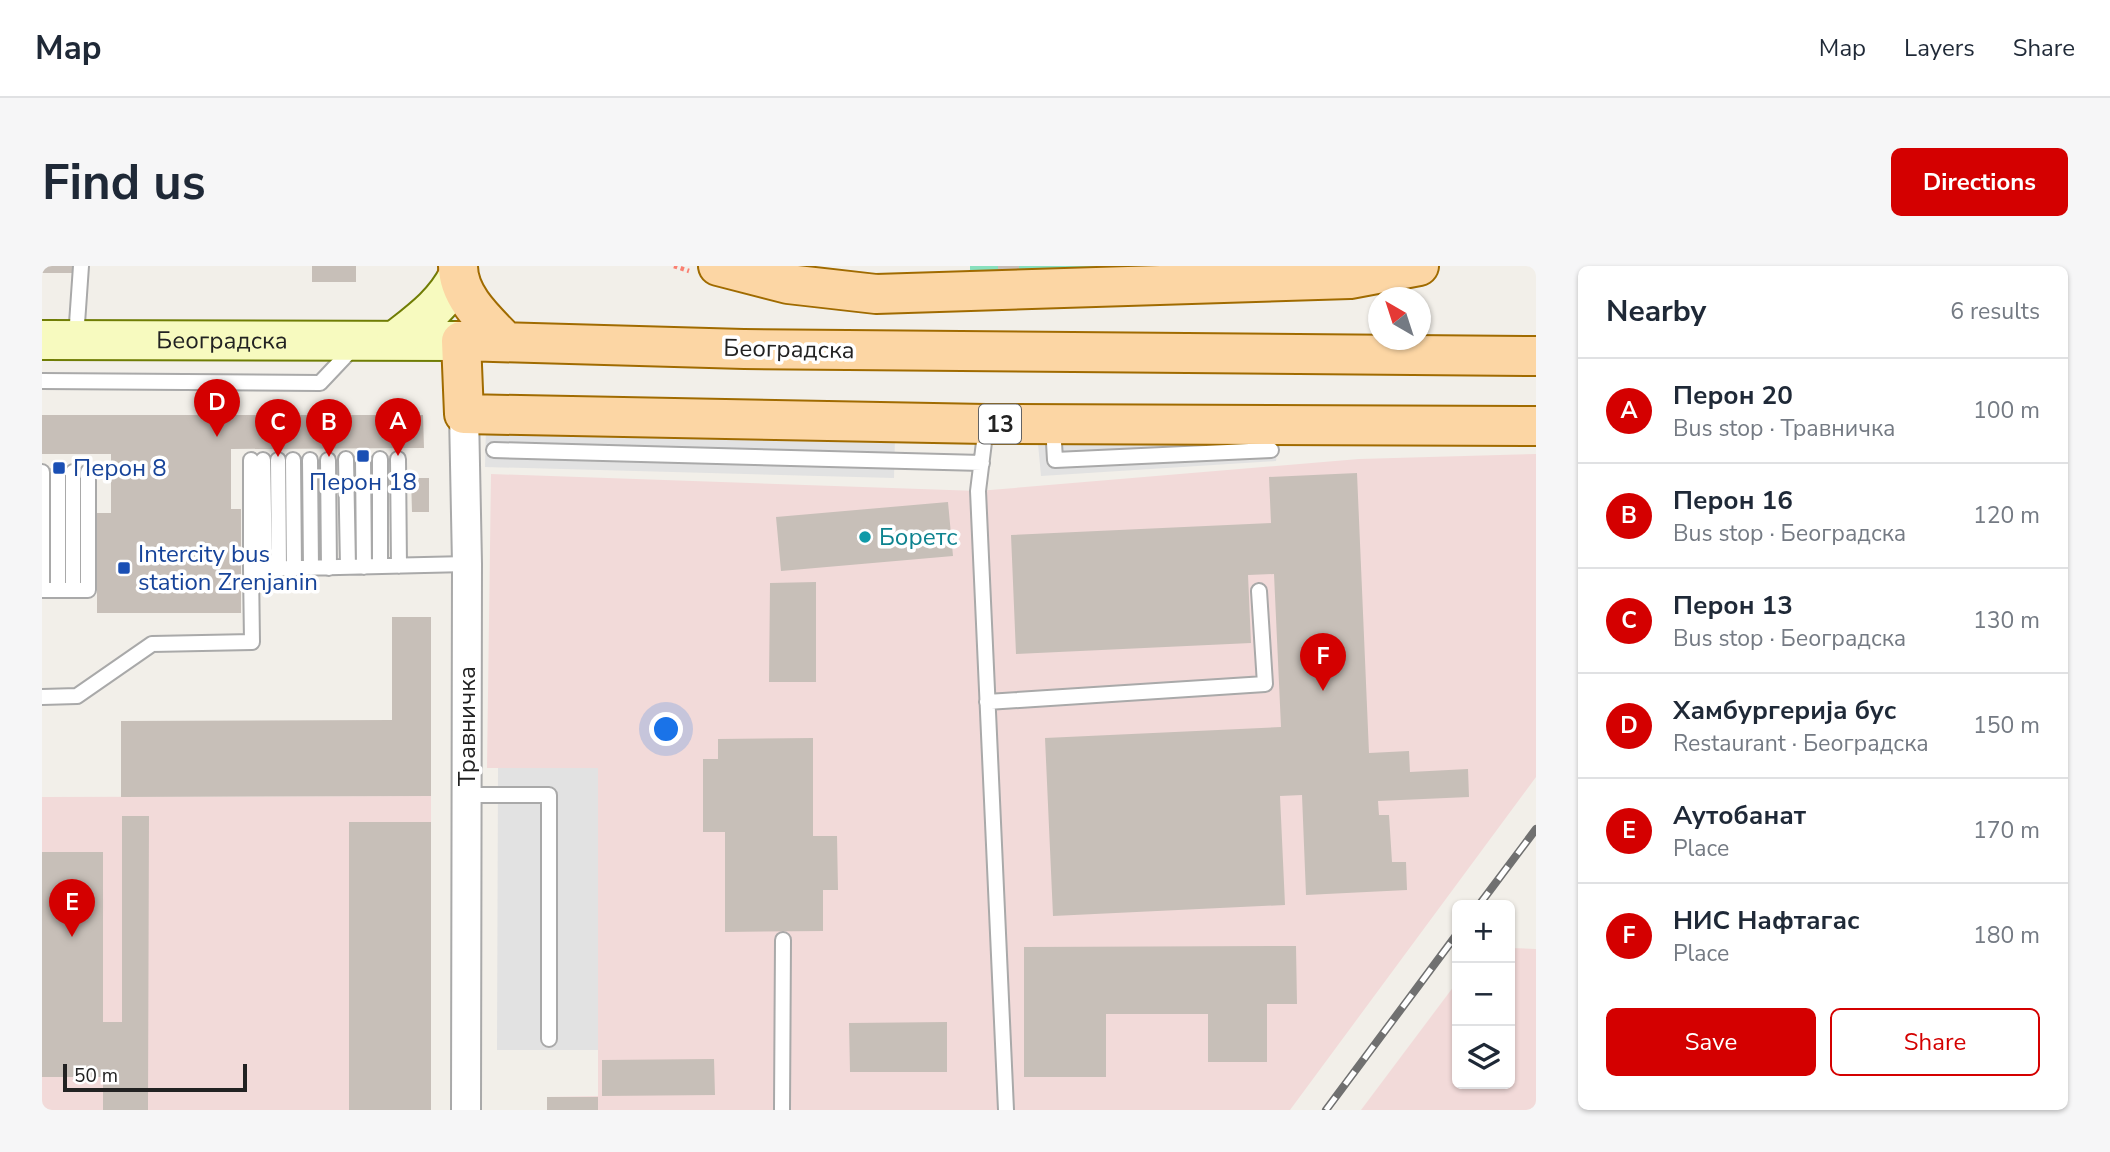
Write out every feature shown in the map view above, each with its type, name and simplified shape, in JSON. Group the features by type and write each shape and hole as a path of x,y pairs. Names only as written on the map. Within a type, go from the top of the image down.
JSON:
{"main road":[{"path":"718,266 764,272 788,284 876,294 1288,274 1350,279 1419,266"},
{"path":"379,340 440,303 450,292 458,271"},
{"path":"458,271 475,307 506,342"},
{"name":"Београдска","path":"59,340 379,340 744,349 1536,356"},
{"name":"Травничка","path":"461,341 464,414"},
{"name":"13","path":"464,414 986,424 1536,426"}],"street":[{"name":"Травничка","path":"464,414 467,564 466,1110"}],"lane":[{"path":"59,340 81,266"},
{"path":"42,381 320,383 379,340"},
{"path":"986,424 978,491 1006,1110"},
{"path":"1053,424 1055,460 1271,450"},
{"path":"494,450 982,463"},
{"path":"346,459 348,567"},
{"path":"363,459 364,567"},
{"path":"380,459 380,566"},
{"path":"398,459 399,566"},
{"path":"42,697 77,696 152,644 252,642 272,568 271,460 272,568"},
{"path":"310,460 310,568"},
{"path":"328,460 329,568"},
{"path":"42,472 42,590 66,590 88,590 73,472 66,590"},
{"path":"272,568 467,564"},
{"path":"987,702 1265,684 1259,591"},
{"path":"467,795 549,795 549,1039"},
{"path":"782,1110 783,940"}],"shaded area":[{"path":"486,426 895,437 894,478 485,467"},
{"path":"1037,433 1280,436 1276,461 1041,476"},
{"path":"1536,454 1536,777 1290,1110 547,1110 547,1097 598,1096 598,768 487,768 491,474 978,491 1359,459"},
{"path":"498,768 598,768 598,1050 497,1050"},
{"path":"431,796 431,1110 42,1110 42,797"},
{"path":"1515,948 1536,949 1536,1110 1361,1110 1452,989 1452,1089 1515,1089"}],"green space":[{"path":"970,266 1226,266 970,279"}],"building":[{"path":"42,266 77,266 77,273 42,273"},
{"path":"312,266 356,266 356,282 312,282"},
{"path":"998,266 1019,266 1019,269 998,270"},
{"path":"42,415 423,415 424,448 231,449 231,509 241,509 241,613 97,613 97,513 111,513 111,454 42,454"},
{"path":"1357,473 1369,753 1409,751 1410,772 1468,769 1469,797 1378,801 1379,815 1389,815 1392,862 1406,862 1407,890 1306,895 1302,795 1280,796 1285,905 1053,916 1045,738 1281,727 1274,574 1248,575 1251,643 1016,654 1011,535 1271,523 1269,477"},
{"path":"411,478 429,478 429,512 412,512"},
{"name":"Боретс","path":"948,502 953,556 781,571 776,517"},
{"path":"816,582 816,682 769,682 770,583"},
{"path":"392,617 431,617 431,796 121,797 121,721 392,720"},
{"path":"813,738 813,836 837,836 838,890 823,890 823,931 725,932 725,832 703,832 703,759 718,759 718,739"},
{"path":"122,816 149,816 148,1110 103,1110 103,1077 42,1077 42,852 103,852 103,1022 122,1022"},
{"path":"349,822 431,822 431,1110 349,1110"},
{"path":"1296,946 1297,1004 1267,1004 1267,1062 1208,1062 1208,1014 1106,1014 1106,1077 1024,1077 1024,947"},
{"path":"947,1022 947,1072 850,1072 849,1023"},
{"path":"714,1059 715,1095 602,1096 602,1060"},
{"path":"547,1097 598,1097 598,1110 547,1110"}],"railway":[{"path":"1483,900 1536,829"},
{"path":"1326,1110 1452,941"}],"place":[{"name":"Хамбургерија бус","path":"217,437"},
{"name":"Перон 18","path":"363,456"},
{"name":"Перон 20","path":"398,456"},
{"name":"Перон 13","path":"278,457"},
{"name":"Перон 16","path":"329,457"},
{"name":"Перон 8","path":"59,468"},
{"name":"Боретс","path":"865,537"},
{"name":"Intercity bus station Zrenjanin","path":"124,568"},
{"name":"НИС Нафтагас","path":"1323,691"},
{"name":"Аутобанат","path":"72,937"}]}
